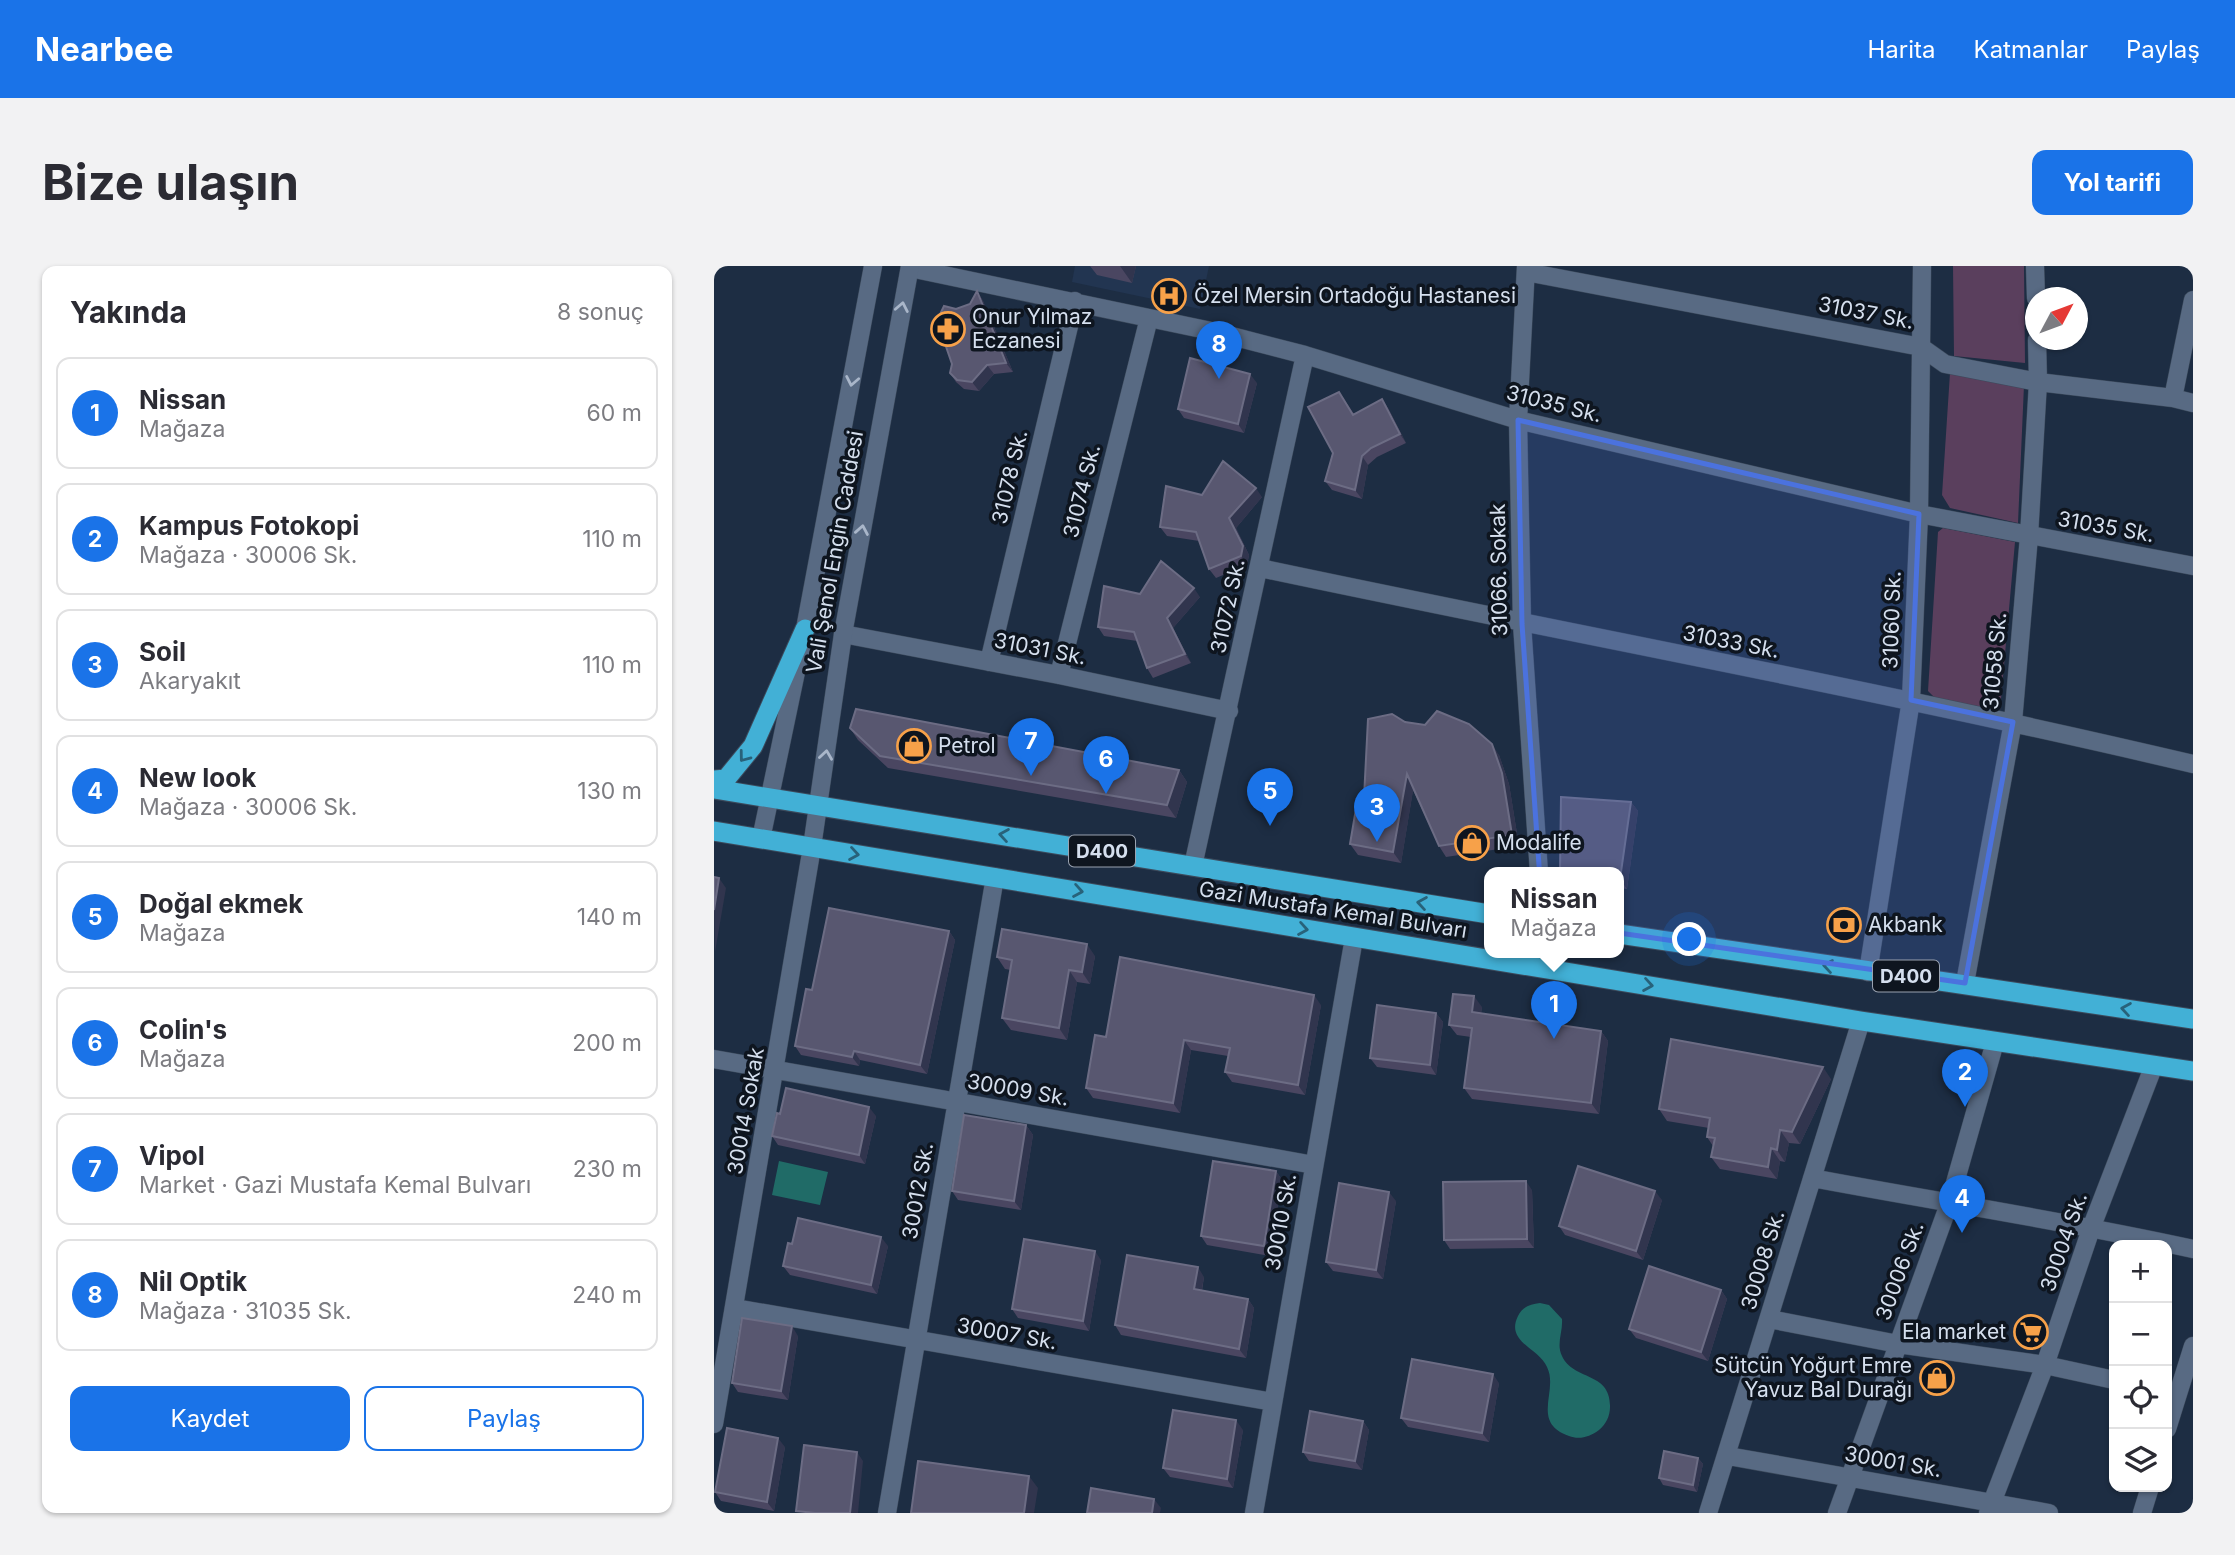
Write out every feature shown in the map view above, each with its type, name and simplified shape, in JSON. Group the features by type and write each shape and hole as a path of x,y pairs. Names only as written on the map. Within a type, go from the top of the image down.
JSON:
{"highway":[{"path":"714,779 726,779 753,746 805,629"},
{"name":"Gazi Mustafa Kemal Bulvarı","path":"714,789 1484,913"},
{"name":"Gazi Mustafa Kemal Bulvarı","path":"714,831 1861,1021 2193,1071"},
{"name":"D400","path":"1624,935 1868,972 1965,983 2193,1019"}],"street":[{"name":"Vali Şenol Engin Caddesi","path":"761,839 805,629 873,266"},
{"name":"31060 Sk.","path":"1868,972 1911,700 1919,514 1922,266"},
{"path":"2035,266 2036,287"},
{"name":"Vali Şenol Engin Caddesi","path":"812,847 843,634 910,267"},
{"name":"31035 Sk.","path":"910,267 1075,301 1305,355 1518,420 1919,514 2193,566"},
{"name":"31037 Sk.","path":"1526,269 1921,347 1945,364 2038,382 2187,400"},
{"name":"31066. Sokak","path":"1526,269 1518,420 1522,624 1539,867"},
{"path":"2187,400 2193,300"},
{"name":"31078 Sk.","path":"989,662 1075,301"},
{"name":"31074 Sk.","path":"1059,675 1149,318"},
{"name":"31058 Sk.","path":"1965,983 2012,722 2029,536 2038,382 2037,350"},
{"name":"31072 Sk.","path":"1193,866 1305,355"},
{"name":"31033 Sk.","path":"1260,568 1522,624 1911,700 2193,764"},
{"name":"31031 Sk.","path":"843,634 1059,675 1228,711"},
{"name":"30014 Sokak","path":"714,1424 812,847"},
{"name":"30012 Sk.","path":"887,1513 995,877"},
{"name":"30010 Sk.","path":"1254,1513 1354,938"},
{"name":"30008 Sk.","path":"1708,1513 1861,1021"},
{"name":"30006 Sk.","path":"1837,1513 1949,1204 1995,1042"},
{"name":"30009 Sk.","path":"714,1059 775,1072 1314,1165"},
{"name":"30004 Sk.","path":"1990,1508 2045,1365 2092,1226 2154,1065"},
{"path":"1812,1178 1949,1204 2092,1226 2193,1248"},
{"name":"30007 Sk.","path":"735,1308 1273,1402"},
{"path":"1769,1319 1898,1344 2045,1365 2109,1379"},
{"path":"2172,1393 2193,1346"},
{"name":"30001 Sk.","path":"1728,1455 1851,1477 1990,1508 2049,1513"},
{"path":"2143,1513 2149,1492"}],"highlighted area":[{"path":"1518,420 1919,514 1911,700 2013,722 1965,983 1543,922 1522,624"}],"shaded area":[{"name":"Özel Mersin Ortadoğu Hastanesi","path":"1075,266 1209,266 1200,309 1072,282"},
{"path":"1953,266 2024,266 2025,363 1954,356"},
{"path":"1950,373 2024,385 2018,523 1950,508 1942,495"},
{"path":"1943,528 2015,542 2000,710 1936,699 1928,691 1938,532"},
{"path":"779,1161 828,1172 820,1205 772,1195"},
{"path":"1540,1303 1549,1305 1562,1319 1560,1347 1567,1364 1598,1382 1609,1395 1610,1410 1607,1420 1599,1430 1588,1436 1569,1436 1557,1430 1551,1423 1548,1414 1550,1376 1547,1367 1543,1360 1519,1339 1516,1332 1515,1325 1522,1310"}],"building":[{"path":"977,291 1006,363 987,365 972,382 957,380 950,373 952,364 943,338 935,325 944,306 956,309 970,304"},
{"path":"1190,358 1250,374 1238,424 1178,409"},
{"path":"1339,392 1353,415 1382,399 1400,434 1371,448 1362,456 1355,490 1325,481 1333,453 1308,407"},
{"path":"1223,461 1256,488 1229,518 1243,546 1241,556 1209,569 1196,532 1160,527 1166,486 1202,495"},
{"path":"1161,561 1194,588 1167,618 1185,654 1147,668 1134,632 1098,627 1104,586 1140,594"},
{"path":"856,709 1179,770 1167,805 880,756 850,728"},
{"path":"1437,711 1469,724 1492,744 1502,773 1512,835 1439,846 1407,774 1393,852 1350,844 1358,797 1364,798 1368,719 1392,714 1405,722 1425,725"},
{"path":"1561,797 1631,802 1622,867 1560,867"},
{"path":"714,877 719,878 714,910"},
{"path":"829,908 949,931 920,1065 854,1051 852,1057 795,1046 806,989 812,990"},
{"path":"1002,929 1087,944 1082,972 1069,970 1059,1028 1002,1018 1012,960 997,957"},
{"path":"1120,957 1314,995 1298,1085 1225,1072 1230,1048 1184,1040 1173,1103 1086,1088 1095,1035 1106,1037"},
{"path":"1453,994 1474,996 1472,1012 1601,1031 1591,1103 1464,1088 1472,1028 1449,1025"},
{"path":"1377,1005 1436,1013 1430,1065 1370,1058"},
{"path":"1671,1039 1823,1067 1792,1132 1780,1130 1777,1150 1771,1148 1768,1167 1711,1157 1715,1138 1707,1137 1710,1118 1659,1109"},
{"path":"786,1088 869,1107 859,1155 772,1136"},
{"path":"964,1115 1026,1125 1014,1201 952,1191"},
{"path":"1213,1161 1276,1171 1264,1246 1201,1236"},
{"path":"1578,1166 1655,1191 1636,1251 1559,1226"},
{"path":"1526,1181 1527,1239 1444,1240 1443,1182"},
{"path":"1339,1183 1389,1192 1376,1270 1326,1262"},
{"path":"798,1218 881,1237 871,1285 783,1266"},
{"path":"1024,1239 1095,1251 1083,1321 1012,1309"},
{"path":"1127,1255 1198,1267 1194,1289 1248,1299 1239,1349 1115,1325"},
{"path":"1649,1266 1721,1290 1701,1352 1629,1329"},
{"path":"742,1318 792,1326 781,1391 732,1383"},
{"path":"1412,1359 1493,1374 1482,1433 1401,1418"},
{"path":"1173,1410 1236,1420 1227,1479 1163,1468"},
{"path":"1310,1411 1363,1421 1355,1461 1303,1452"},
{"path":"727,1428 778,1438 767,1502 715,1492"},
{"path":"804,1445 857,1452 850,1513 796,1511"},
{"path":"1664,1451 1698,1458 1693,1485 1659,1478"},
{"path":"918,1461 1029,1476 1024,1513 911,1513"},
{"path":"1091,1488 1154,1499 1152,1513 1087,1513"}],"place":[{"name":"Özel Mersin Ortadoğu Hastanesi","path":"1169,296"},
{"name":"Onur Yılmaz Eczanesi","path":"948,329"},
{"name":"Nil Optik","path":"1219,379"},
{"name":"Petrol","path":"914,746"},
{"name":"Vipol","path":"1031,776"},
{"name":"Colin's","path":"1106,794"},
{"name":"Doğal ekmek","path":"1270,826"},
{"name":"Soil","path":"1377,842"},
{"name":"Modalife","path":"1472,843"},
{"name":"Akbank","path":"1844,925"},
{"name":"Nissan","path":"1554,1039"},
{"name":"Kampus Fotokopi","path":"1965,1107"},
{"name":"New look","path":"1962,1233"},
{"name":"Ela market","path":"2031,1332"},
{"name":"Sütcün Yoğurt Emre Yavuz Bal Durağı","path":"1937,1378"}]}
